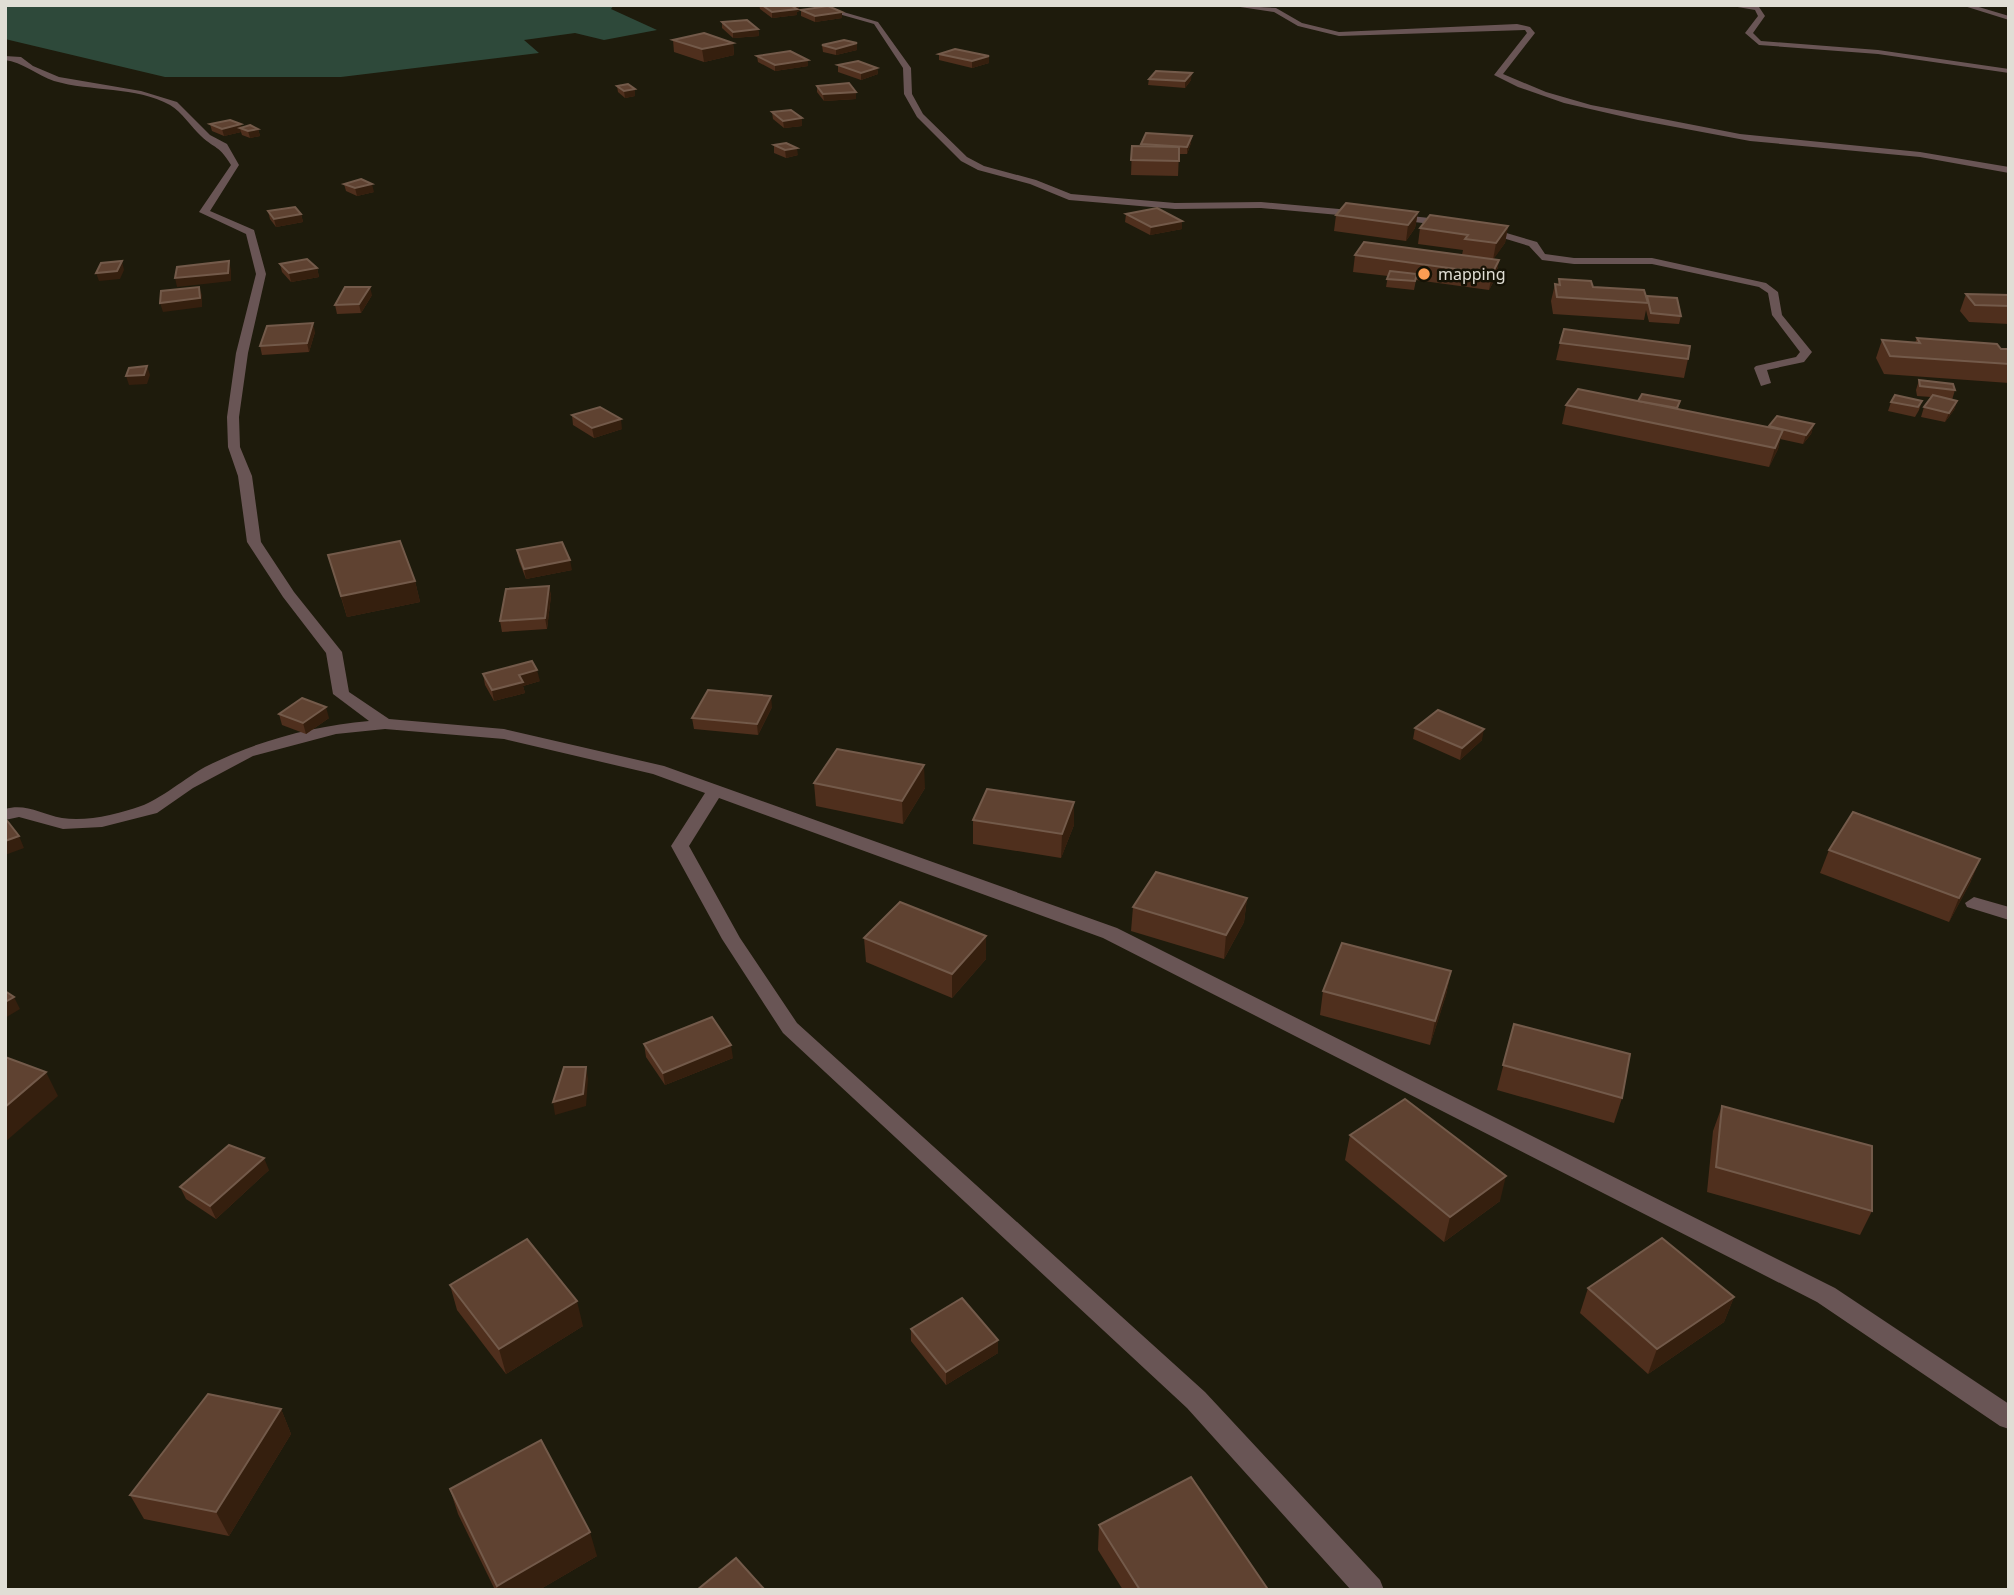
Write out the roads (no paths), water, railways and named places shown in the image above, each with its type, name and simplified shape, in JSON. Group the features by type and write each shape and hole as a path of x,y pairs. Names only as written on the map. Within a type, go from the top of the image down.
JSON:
{"street":[{"path":"810,5 876,23 907,68 908,94 920,115 964,159 981,168 1033,182 1069,197 1175,206 1261,205 1455,224"},
{"path":"1230,5 1276,10 1300,25 1339,34 1517,26 1528,28 1531,33 1498,75 1534,92 1593,110 1770,141 1818,143 1960,158 2009,170"},
{"path":"1729,5 1758,8 1762,16 1749,33 1759,43 1770,46 1878,52 2009,71"},
{"path":"1964,5 2009,18"},
{"path":"5,58 18,59 30,68 57,79 141,93 174,104 192,118 207,137 224,145 234,165 204,212 251,232 261,274 242,353 233,417 234,447 245,476 254,542 288,594 334,652 341,694 384,724"},
{"path":"1480,229 1533,244 1542,257 1574,261 1653,261 1762,285 1773,292 1777,315 1806,352 1800,360 1760,368 1765,383"},
{"path":"5,815 19,811 63,824 102,822 151,809 187,783 247,752 335,729 384,724 504,734 657,770 1110,933 1826,1295 2009,1418"},
{"path":"716,791 704,804 680,846 712,910 748,970 790,1028 1196,1400 1370,1590"},
{"path":"1974,903 2009,914"}],"place":[{"name":"mapping","path":"1424,274"}]}
